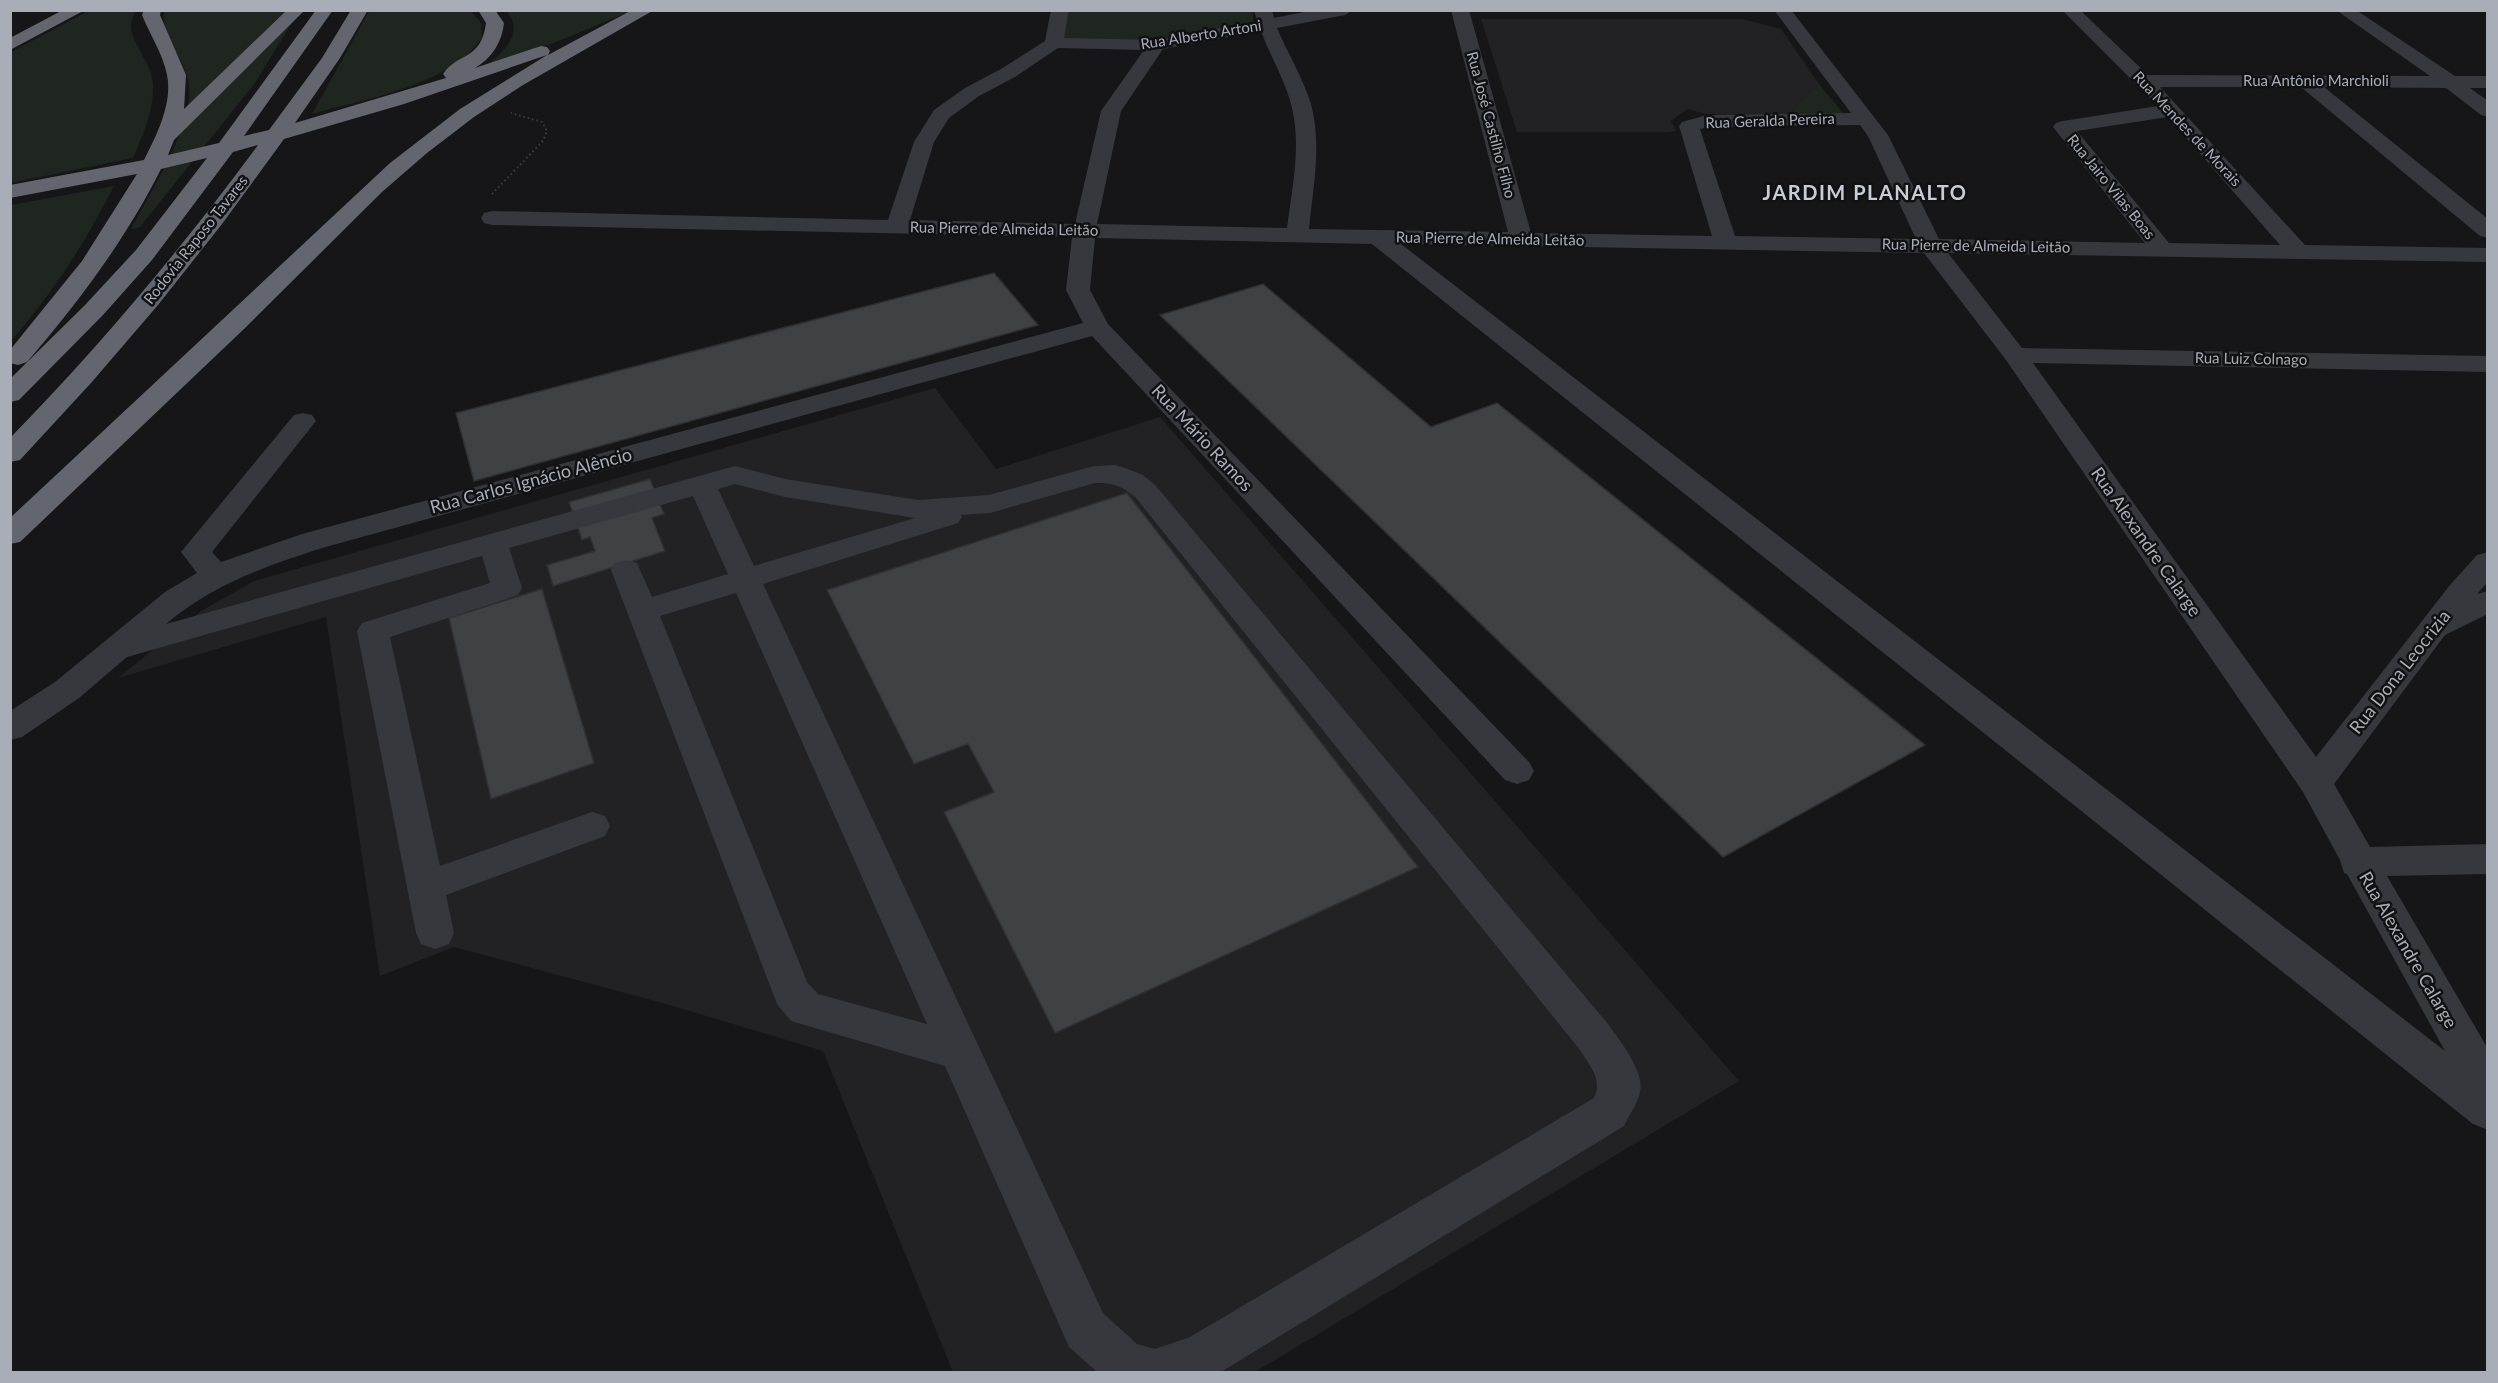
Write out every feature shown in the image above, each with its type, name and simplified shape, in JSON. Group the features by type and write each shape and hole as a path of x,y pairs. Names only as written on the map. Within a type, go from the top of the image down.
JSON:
{"highway":[{"path":"10,40 55,10"},
{"path":"10,45 77,10"},
{"path":"10,365 47,325 114,229 150,171 174,114 178,82 172,61 151,15 153,10"},
{"path":"163,138 194,111 297,10"},
{"name":"Rodovia Raposo Tavares","path":"10,394 94,310 144,255 247,120 325,10"},
{"name":"Rodovia Raposo Tavares","path":"10,454 117,338 190,252 310,88 360,10"},
{"path":"414,95 475,60 493,39 495,23 486,10"},
{"path":"15,190 223,148 379,106 552,48 641,13"},
{"path":"10,535 192,365 397,167 445,128 550,61 641,13"}],"street":[{"path":"897,227 924,142 941,114 972,92 1008,73 1054,43 1060,10"},
{"name":"Rua Alberto Artoni","path":"1054,43 1157,45 1265,18 1345,10"},
{"name":"Rua José Castilho Filho","path":"1460,10 1521,239"},
{"name":"Rua Alexandre Calarge","path":"1782,10 1878,135 1930,245 2015,354 2315,783 2357,862 2487,1089"},
{"name":"Rua Mendes de Morais","path":"2070,10 2173,110 2299,252"},
{"path":"2344,10 2451,82 2487,111"},
{"path":"1265,18 1294,86 1304,118 1306,147 1297,235"},
{"name":"Rua Mário Ramos","path":"1157,45 1111,111 1084,231 1078,290 1097,327 1517,771"},
{"name":"Rua Antônio Marchioli","path":"2144,81 2487,82"},
{"path":"2305,81 2487,231"},
{"name":"Rua Jairo Vilas Boas","path":"2161,248 2063,127 2173,110"},
{"name":"Rua Geralda Pereira","path":"1726,243 1689,126 1707,121 1865,119"},
{"name":"Rua Pierre de Almeida Leitão","path":"492,218 1378,237 2487,255"},
{"path":"1378,237 2487,1110"},
{"name":"Rua Carlos Ignácio Alêncio","path":"10,728 67,690 176,599 216,576 257,559 312,541 1097,327"},
{"name":"Rua Luiz Colnago","path":"2015,354 2487,364"},
{"path":"216,576 196,552 303,421"},
{"path":"642,611 990,504 1094,475 1115,474 1133,481 1146,492 1594,1037 1616,1070 1620,1090 1609,1112 1203,1356 1159,1372"},
{"path":"113,650 735,475 785,488 918,509 990,504"},
{"path":"702,484 1086,1330 1123,1364 1151,1372"},
{"path":"435,933 373,631 507,588 493,543"},
{"name":"Rua Dona Leocrizia","path":"2315,783 2461,592 2487,562"},
{"path":"626,570 791,992 805,1008 960,1052"},
{"path":"2433,630 2487,602"},
{"path":"425,887 592,826"},
{"path":"2357,862 2487,859"}],"path":[{"path":"470,112 520,115 527,120 542,122 547,131 543,141 476,211 481,216 492,218"}],"shaded area":[{"path":"88,11 136,11 131,29 133,38 151,73 153,93 148,121 133,158 11,183 11,52"},
{"path":"164,11 299,11 255,83 140,227 131,229 178,138 189,100 187,75 169,37"},
{"path":"369,11 471,11 481,23 482,37 469,53 451,67 429,78 380,96 312,114"},
{"path":"506,11 631,11 564,39 486,66 505,48 513,34 512,19"},
{"path":"1067,11 1253,11 1253,21 1250,26 1152,41 1066,39 1063,37"},
{"path":"1481,19 1743,19 1781,29 1819,84 1789,114 1706,114 1687,109 1671,121 1676,131 1669,132 1517,132"},
{"path":"1819,84 1843,113 1789,114"},
{"path":"114,186 67,267 11,341 11,205"},
{"path":"935,388 996,469 1160,417 1739,1081 1255,1372 953,1372 823,1051 666,1004 454,947 380,976 326,617 118,678 201,611 254,581"}],"building":[{"path":"994,273 1038,325 474,481 456,413"},
{"path":"1263,284 1431,427 1497,403 1925,745 1723,857 1160,315"},
{"path":"650,479 664,514 652,518 665,551 553,586 547,565 595,551 590,537 582,540 569,502"},
{"path":"1127,493 1418,867 1055,1033 944,812 994,792 968,744 914,764 827,590"},
{"path":"542,589 594,763 491,799 449,618"}],"district":[{"name":"JARDIM PLANALTO","path":"1865,193"}]}
